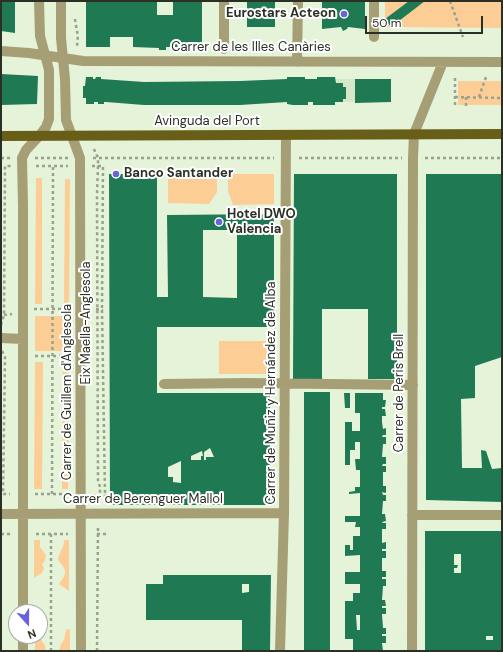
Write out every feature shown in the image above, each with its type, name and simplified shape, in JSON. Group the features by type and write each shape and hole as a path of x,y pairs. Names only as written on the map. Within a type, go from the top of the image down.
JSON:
{"main road":[{"name":"Avinguda del Port","path":"1,136 502,134"}],"street":[{"path":"22,604 22,158 26,150 46,127 49,119 49,70 40,36 39,1"},
{"name":"Carrer de Guillem d'Anglesola","path":"61,1 61,33 64,58 66,120 70,135 77,148 80,158 81,651"},
{"path":"224,1 224,49"},
{"path":"297,62 298,1"},
{"path":"374,1 374,37"},
{"name":"Carrer de les Illes Canàries","path":"1,51 46,55 75,60 502,62"},
{"path":"414,134 443,62"},
{"name":"Carrer de Peris Brell","path":"412,651 414,134"},
{"name":"Carrer de Muñiz y Hernández de Alba","path":"280,651 284,513 286,135"},
{"path":"1,338 23,339"},
{"path":"164,384 413,384"},
{"name":"Carrer de Berenguer Mallol","path":"1,514 284,513"},
{"path":"412,515 502,515"}],"path":[{"path":"450,1 463,36"},
{"path":"75,14 78,31 75,60"},
{"path":"479,97 486,77"},
{"path":"455,78 455,107"},
{"path":"455,97 502,98"},
{"path":"466,97 466,107"},
{"name":"Eix Maella-Anglesola","path":"87,135 98,158 97,356 98,480 100,496 98,534 97,651"},
{"path":"30,158 69,158"},
{"path":"89,158 276,158"},
{"path":"292,158 406,158"},
{"path":"419,158 502,158"},
{"path":"1,325 4,315 5,166 15,166"},
{"path":"36,166 70,166"},
{"path":"52,494 53,166"},
{"path":"89,166 103,166 102,310"},
{"path":"5,356 103,356"},
{"path":"51,651 51,534 108,534"}],"shaded area":[{"path":"385,1 502,1 502,28 385,27"},
{"path":"336,79 391,79 391,102 336,102"},
{"path":"458,81 502,81 502,105 458,105"},
{"path":"168,174 217,175 217,192 209,204 168,203"},
{"path":"228,174 274,174 274,204 233,205 228,191"},
{"path":"36,178 42,178 42,304 35,304"},
{"path":"65,179 70,179 69,303 64,303"},
{"path":"35,316 69,316 69,351 35,351"},
{"path":"219,341 269,341 269,374 219,374"},
{"path":"35,362 43,362 42,489 34,489"},
{"path":"63,362 69,362 68,489 62,489"},
{"path":"34,540 40,540 40,547 46,555 42,565 44,568 42,573 34,578"},
{"path":"64,540 69,540 69,591 59,584 65,574 65,569 58,560"},
{"path":"70,629 70,651 59,651 64,640 66,630"},
{"path":"35,644 45,645 46,651 35,651"}],"building":[{"path":"1,1 15,1 15,33 1,31"},
{"path":"86,1 157,1 157,15 173,15 173,1 202,1 202,47 204,46 204,49 193,49 192,47 166,47 166,50 159,50 159,48 133,47 133,37 110,37 110,47 86,47"},
{"path":"247,1 275,1 275,27 247,27"},
{"name":"Eurostars Acteon","path":"322,1 365,1 365,29 348,27 343,31 341,27 322,29"},
{"path":"409,1 425,1 391,27 385,19"},
{"path":"1,74 38,76 37,104 1,105"},
{"path":"86,77 93,77 93,79 96,77 101,77 101,79 144,82 240,81 287,79 287,77 317,79 317,77 335,77 336,83 343,83 343,87 346,87 346,99 343,99 343,102 335,102 335,105 313,105 313,102 308,102 308,105 293,105 287,104 287,102 240,105 144,105 106,102 104,102 104,104 94,102 94,104 86,104 86,98 83,98 83,86 85,86"},
{"path":"355,79 391,79 391,102 355,103"},
{"path":"109,174 157,174 157,297 168,297 167,215 274,214 274,327 157,327 157,393 270,393 270,505 110,505","holes":["203,230 237,230 237,298 203,297","210,448 214,457 206,457 206,460 204,460 204,452","202,451 203,456 201,456 201,460 191,460 191,456","181,461 181,483 173,482 173,477 168,477 168,467"]},
{"path":"294,174 397,174 397,379 368,379 368,309 322,309 322,379 293,379"},
{"path":"426,174 502,174 502,357 475,366 475,398 461,399 462,468 482,468 481,450 486,451 492,469 502,468 502,502 426,500"},
{"path":"304,392 330,392 330,651 304,651"},
{"path":"344,393 350,393 350,408 345,408"},
{"path":"355,393 383,393 383,400 386,400 385,407 382,407 382,409 385,409 386,416 382,416 382,422 383,429 386,428 386,435 383,435 382,437 386,437 386,444 383,444 382,457 386,457 386,464 383,464 382,466 386,466 386,472 383,472 383,486 386,486 386,493 382,492 383,495 386,495 386,501 383,501 382,514 385,514 386,521 382,522 386,523 386,529 382,529 382,543 386,542 386,549 382,549 382,551 386,551 386,558 382,558 382,571 386,571 386,577 382,577 382,579 386,579 386,586 383,586 382,600 385,600 386,606 382,606 382,608 386,608 386,614 382,614 383,628 386,628 386,634 382,634 382,636 386,636 386,643 382,643 383,651 353,651 353,639 345,639 345,601 353,601 353,593 360,593 360,584 345,584 345,572 360,572 360,555 345,556 345,545 350,545 350,550 353,550 353,536 360,536 360,527 355,527 356,522 345,522 345,516 360,516 360,493 349,494 349,492 355,491 355,487 360,487 360,470 356,470 355,459 360,459 360,442 355,442 355,450 350,450 350,465 345,465 345,422 352,422 352,431 360,431 360,413 355,413","holes":["356,615 360,615 360,630 357,630"]},
{"path":"425,531 502,531 502,651 425,651","holes":["454,554 461,554 461,573 454,573 454,568 457,568 458,565 454,565","486,636 493,636 493,640 486,640"]},
{"path":"163,575 271,575 270,651 242,651 242,620 146,620 146,584 163,584","holes":["242,584 249,584 249,592 242,593"]}],"place":[{"name":"Eurostars Acteon","path":"344,14"},
{"name":"Banco Santander","path":"116,174"},
{"name":"Hotel DWO Valencia","path":"219,222"}]}
